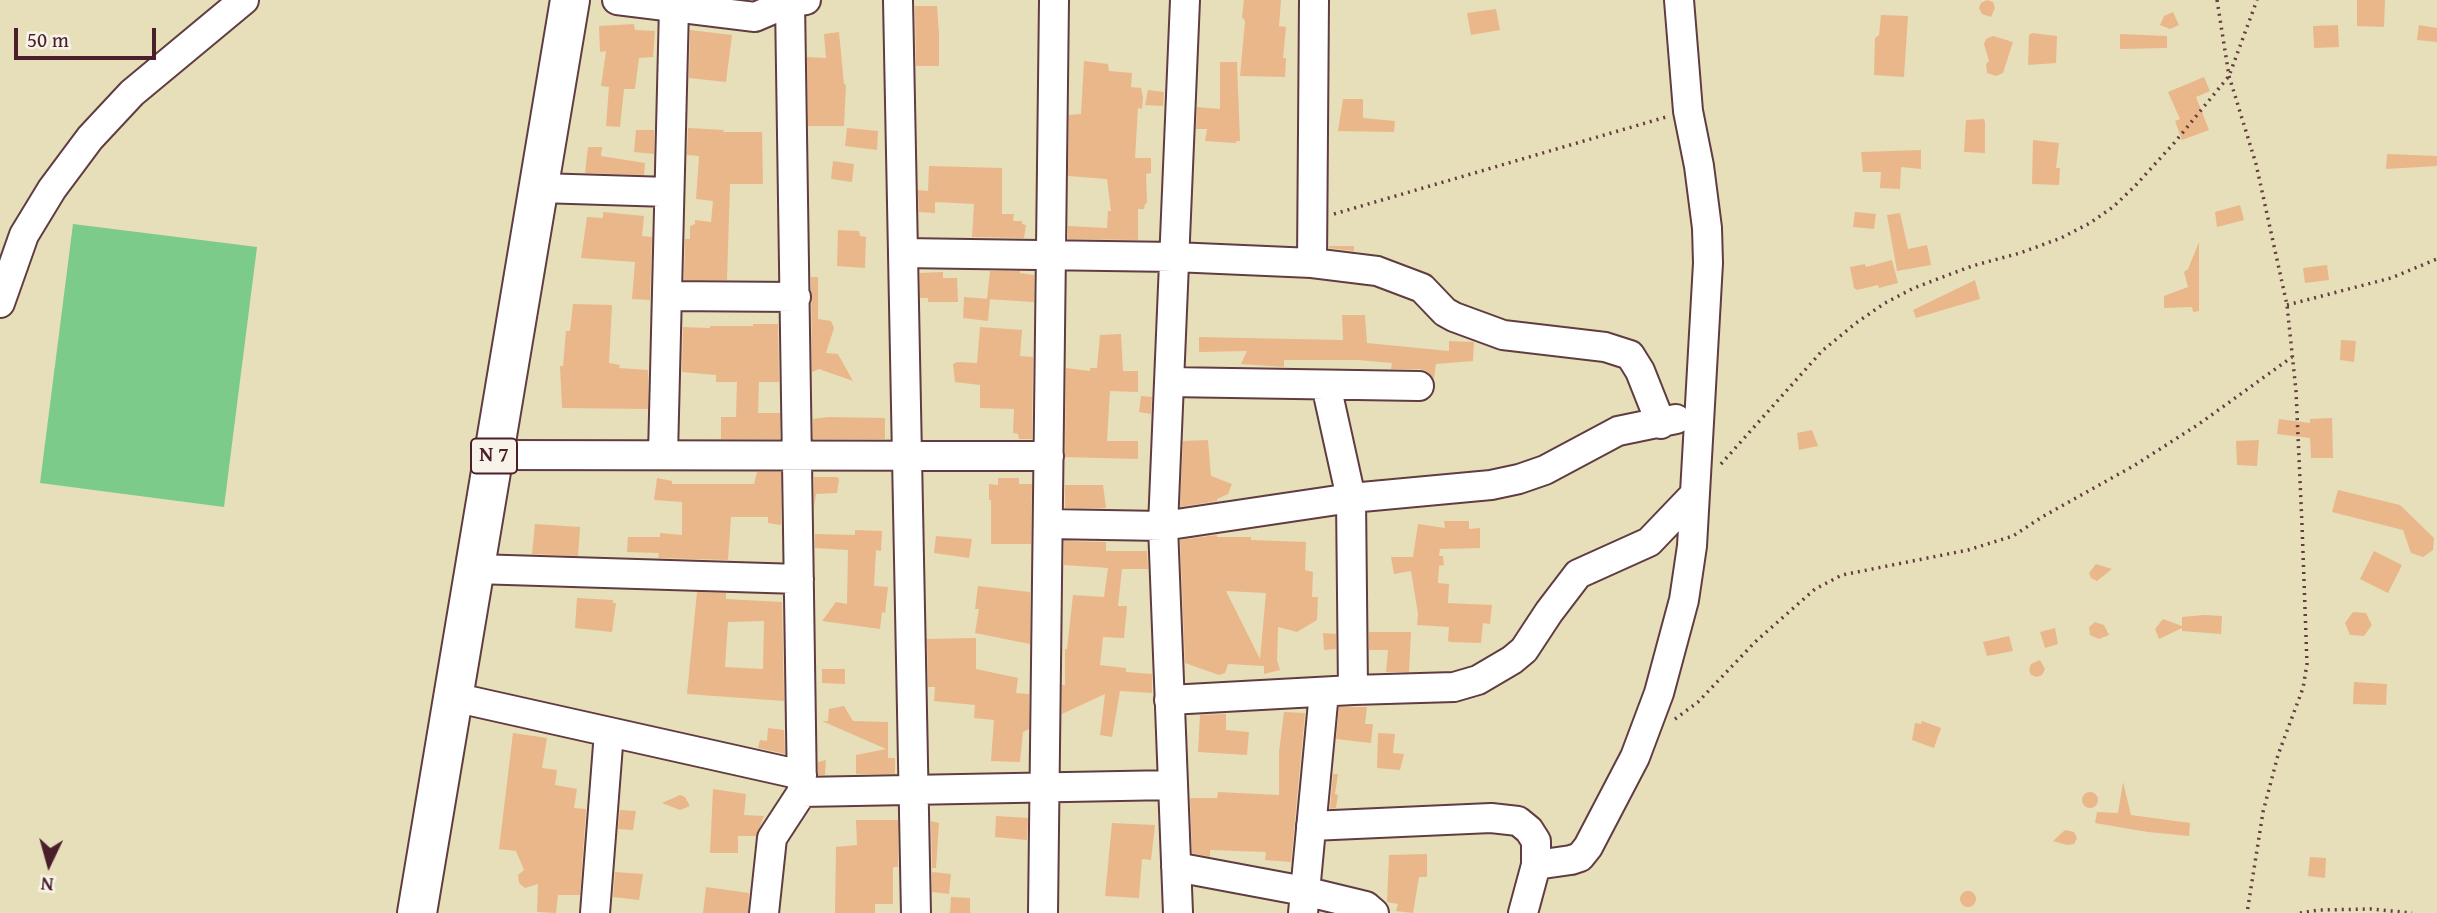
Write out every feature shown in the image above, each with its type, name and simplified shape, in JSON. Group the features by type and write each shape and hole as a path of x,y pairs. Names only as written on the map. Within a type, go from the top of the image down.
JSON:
{"highway":[{"name":"N 7","path":"417,913 570,0"}],"street":[{"path":"0,303 24,235 52,189 90,138 132,93 244,0"},
{"path":"617,0 674,7 703,5 755,17 798,1 796,297 802,783 772,838 764,913"},
{"path":"898,0 916,913"},
{"path":"1044,913 1054,0"},
{"path":"1178,913 1163,526 1185,0"},
{"path":"1312,263 1314,0"},
{"path":"1536,864 1571,860 1580,857 1588,847 1617,794 1647,725 1684,600 1692,546 1708,263 1707,229 1699,166 1688,111 1679,0"},
{"path":"663,455 674,7"},
{"path":"539,188 669,192"},
{"path":"903,253 1174,257 1312,263 1377,271 1422,288 1445,312 1503,335 1605,347 1630,355 1640,371 1661,424"},
{"path":"667,296 796,297"},
{"path":"1169,383 1419,386"},
{"path":"1326,385 1350,498 1353,690"},
{"path":"1048,524 1163,526 1350,498 1491,485 1519,479 1564,460 1618,431 1661,424 1698,413"},
{"path":"494,455 1049,456"},
{"path":"1169,700 1454,687 1478,680 1524,650 1549,611 1578,574 1649,542 1694,495"},
{"path":"475,569 799,579"},
{"path":"1304,902 1324,692"},
{"path":"453,697 609,732 802,783 913,789 1173,785"},
{"path":"601,912 609,732"},
{"path":"1311,826 1490,818 1518,821 1529,830 1536,841 1536,864 1523,913"},
{"path":"1176,867 1304,902 1366,906 1374,913"}],"path":[{"path":"2217,0 2229,76 2256,164 2287,304 2296,391 2307,664 2303,688 2278,755 2263,812 2247,913"},
{"path":"1720,464 1822,351 1885,303 1914,288 1972,266 2061,238 2113,207 2175,142 2229,76 2257,0"},
{"path":"1313,220 1688,111"},
{"path":"2287,304 2391,278 2437,259"},
{"path":"1647,725 1661,725 1674,720 1698,702 1755,642 1815,589 1842,575 1968,550 2013,536 2042,517 2136,466 2292,357"},
{"path":"2300,913 2371,909 2412,913"}],"green space":[{"path":"73,224 257,247 224,507 40,483"}],"building":[{"path":"1244,0 1281,0 1279,26 1286,27 1283,58 1286,58 1285,77 1240,76 1245,21 1242,17"},
{"path":"1987,0 1993,2 1995,8 1991,17 1982,14 1979,8 1981,3"},
{"path":"2357,0 2385,0 2384,27 2357,26"},
{"path":"915,6 937,6 939,66 916,66"},
{"path":"1496,9 1500,30 1471,35 1467,13"},
{"path":"2173,12 2179,25 2170,29 2160,25 2164,16"},
{"path":"1881,15 1908,16 1904,77 1874,75 1875,38 1879,35"},
{"path":"634,24 635,30 655,31 653,57 639,58 635,89 624,89 620,127 606,126 609,87 601,86 606,51 600,52 599,26"},
{"path":"2338,25 2339,47 2314,48 2313,26"},
{"path":"2419,25 2437,28 2437,42 2417,40"},
{"path":"690,30 732,35 726,82 689,78"},
{"path":"839,32 846,85 844,126 808,126 807,57 826,58 824,34"},
{"path":"2032,33 2057,36 2056,63 2028,65 2029,35"},
{"path":"2120,34 2167,36 2167,48 2120,49"},
{"path":"1993,36 2013,42 2003,73 1996,76 1987,73 1986,64 1989,61 1984,44 1986,39"},
{"path":"1084,61 1108,64 1109,71 1132,73 1131,87 1141,88 1143,98 1142,109 1138,108 1135,158 1151,158 1151,173 1146,174 1147,203 1144,209 1138,209 1138,240 1068,239 1068,226 1107,228 1108,211 1111,211 1107,179 1068,176 1069,115 1081,114"},
{"path":"1220,62 1237,62 1240,141 1236,143 1205,141 1207,129 1196,129 1197,107 1220,109"},
{"path":"2204,77 2210,91 2196,97 2209,130 2182,140 2175,121 2180,119 2168,92"},
{"path":"1148,90 1164,92 1163,106 1145,105"},
{"path":"1343,99 1363,99 1363,118 1395,121 1394,132 1338,131"},
{"path":"1984,119 1985,153 1964,152 1966,120"},
{"path":"688,128 724,130 723,132 762,132 763,184 730,184 727,280 684,280 685,239 690,239 690,226 695,224 695,220 711,222 713,201 696,199 699,156 687,155"},
{"path":"847,128 878,131 877,150 845,146"},
{"path":"636,130 654,130 654,154 634,152"},
{"path":"2033,140 2059,143 2056,168 2060,168 2059,185 2032,184"},
{"path":"588,147 602,147 601,156 645,163 644,175 585,173"},
{"path":"1921,150 1921,169 1901,167 1900,189 1880,188 1881,172 1863,172 1861,152"},
{"path":"2387,154 2437,156 2437,166 2386,169"},
{"path":"833,161 854,164 852,182 831,179"},
{"path":"929,166 1002,168 1002,214 1014,214 1013,221 1022,221 1022,224 1026,225 1024,238 972,237 974,204 935,202 935,213 919,212 918,190 928,191"},
{"path":"2240,205 2244,220 2217,227 2215,212"},
{"path":"603,212 644,216 642,236 652,237 650,300 632,299 635,262 581,258 587,217 603,218"},
{"path":"1855,212 1876,214 1874,229 1853,227"},
{"path":"1900,213 1908,249 1927,245 1931,265 1897,271 1887,215"},
{"path":"838,230 859,231 860,236 866,237 865,268 837,266"},
{"path":"2199,242 2199,311 2193,312 2192,307 2164,308 2164,296 2188,287 2184,272 2188,269"},
{"path":"1354,246 1354,251 1329,248"},
{"path":"1892,260 1898,283 1879,288 1878,285 1857,290 1854,288 1850,267 1865,264 1866,267"},
{"path":"2327,265 2329,280 2305,283 2303,268"},
{"path":"990,271 1020,271 1034,275 1034,302 987,299"},
{"path":"943,272 943,278 957,278 958,302 928,302 928,298 920,298 920,273"},
{"path":"811,277 818,277 818,319 831,321 834,328 826,353 838,354 853,381 819,369 812,372"},
{"path":"1975,280 1980,299 1916,318 1913,310"},
{"path":"964,297 990,299 988,321 963,318"},
{"path":"573,304 612,305 609,363 620,365 619,368 648,370 648,409 562,408 560,366 563,366 566,331 570,331"},
{"path":"1342,315 1365,315 1367,343 1449,351 1449,341 1474,342 1473,361 1436,364 1434,379 1428,372 1420,369 1391,369 1392,363 1284,360 1284,367 1241,364 1247,351 1199,352 1199,337 1343,340"},
{"path":"778,324 779,382 759,382 758,413 780,413 780,439 721,439 721,417 736,417 737,382 716,382 716,375 682,372 683,327 710,328"},
{"path":"980,327 1022,330 1020,356 1033,357 1032,439 1019,439 1018,434 1013,433 1014,409 980,408 980,385 955,382 953,364 977,363"},
{"path":"1121,334 1123,371 1138,371 1138,392 1110,391 1107,441 1138,441 1138,459 1065,457 1066,368 1090,371 1090,368 1097,368 1100,335"},
{"path":"2341,340 2356,341 2354,362 2340,360"},
{"path":"1141,396 1152,397 1151,414 1139,412"},
{"path":"885,418 885,439 813,439 813,419"},
{"path":"2332,418 2333,458 2311,458 2310,438 2277,434 2279,419 2310,423 2310,419"},
{"path":"1812,430 1818,446 1799,450 1797,433"},
{"path":"1208,440 1211,476 1232,484 1228,494 1217,501 1180,507 1183,441"},
{"path":"2259,440 2257,466 2237,465 2236,441"},
{"path":"757,472 781,472 781,525 768,523 768,517 731,517 728,560 658,558 659,553 627,552 628,537 660,537 660,533 682,535 682,502 654,500 657,478 672,481 672,484 754,484"},
{"path":"814,477 839,479 837,493 816,494 814,507"},
{"path":"998,478 1019,478 1019,484 1032,484 1031,544 991,544 989,484 998,485"},
{"path":"1065,485 1103,485 1106,508 1065,508"},
{"path":"2338,490 2400,505 2434,538 2433,550 2423,557 2411,553 2403,530 2332,512"},
{"path":"1444,521 1469,521 1469,529 1480,528 1480,548 1440,549 1439,556 1443,556 1444,565 1439,566 1438,583 1449,584 1448,603 1492,605 1490,624 1483,623 1481,643 1451,642 1448,641 1449,627 1417,625 1418,614 1411,571 1394,574 1391,557 1413,557 1418,524 1445,528"},
{"path":"535,524 580,527 578,556 532,554"},
{"path":"855,530 882,531 881,551 876,550 874,586 888,587 880,629 822,621 836,602 847,604 848,550 815,548 815,534 855,535"},
{"path":"1217,535 1251,537 1251,540 1306,542 1305,570 1313,572 1312,597 1318,597 1317,620 1297,632 1278,627 1277,660 1280,670 1264,674 1264,666 1228,664 1225,673 1219,675 1185,663 1180,540","holes":["1226,591 1266,593 1260,659"]},
{"path":"936,536 972,539 969,558 934,553"},
{"path":"1064,541 1106,542 1106,551 1147,551 1148,569 1122,569 1118,606 1127,606 1124,638 1103,637 1100,665 1126,668 1126,672 1152,674 1152,693 1120,691 1112,737 1100,735 1105,694 1062,714 1065,649 1073,595 1104,597 1108,568 1064,565"},
{"path":"2374,551 2402,565 2388,593 2360,579"},
{"path":"2096,564 2112,569 2097,581 2091,578 2089,573"},
{"path":"978,586 1030,592 1030,644 975,633 979,609 975,609"},
{"path":"697,592 726,593 726,599 782,602 784,701 687,694","holes":["764,621 763,669 725,667 728,622"]},
{"path":"577,598 613,600 613,603 616,603 612,632 575,628"},
{"path":"2353,612 2366,613 2372,625 2364,636 2350,635 2345,623"},
{"path":"2222,616 2221,634 2182,631 2182,628 2159,639 2155,629 2163,619 2182,626 2182,617"},
{"path":"2095,622 2104,625 2109,635 2099,639 2090,635 2089,627"},
{"path":"2055,628 2058,644 2045,648 2040,632"},
{"path":"1369,632 1411,632 1409,672 1386,672 1388,650 1369,650"},
{"path":"1323,633 1336,634 1336,649 1324,650"},
{"path":"2009,636 2013,651 1987,656 1983,642"},
{"path":"976,638 976,669 1018,678 1016,693 1029,694 1029,729 1023,732 1020,762 991,761 994,720 974,718 975,705 934,701 935,687 928,687 927,639"},
{"path":"2040,660 2045,669 2042,675 2031,675 2031,664"},
{"path":"822,669 845,669 845,684 822,683"},
{"path":"2354,682 2387,684 2386,705 2353,704"},
{"path":"844,706 853,721 888,722 888,758 895,758 895,774 856,774 856,755 886,749 822,721 828,721 829,709"},
{"path":"1339,707 1367,707 1365,724 1373,724 1371,743 1336,739"},
{"path":"1284,712 1305,713 1291,862 1265,860 1266,852 1210,850 1210,857 1192,853 1190,798 1217,798 1218,792 1279,795 1279,752"},
{"path":"1226,714 1226,730 1249,732 1247,755 1198,752 1200,715"},
{"path":"1922,721 1941,728 1934,748 1912,740 1915,723 1921,724"},
{"path":"768,728 784,730 785,754 758,748 760,740 767,741"},
{"path":"513,733 547,738 542,768 557,770 555,785 577,789 574,808 586,809 580,895 558,895 556,913 537,912 538,884 525,888 519,883 518,875 524,870 516,851 499,849"},
{"path":"1378,733 1395,734 1393,753 1404,754 1400,770 1377,768"},
{"path":"826,760 825,775 818,775 818,762"},
{"path":"1333,774 1338,774 1335,794 1338,795 1336,808 1330,809"},
{"path":"2123,782 2131,815 2190,823 2189,836 2095,823 2097,812 2118,813"},
{"path":"713,789 746,794 744,815 764,816 756,836 738,836 738,853 710,853"},
{"path":"2090,792 2096,794 2096,806 2090,808 2084,806 2082,800 2084,794"},
{"path":"680,795 685,797 690,806 680,810 662,803"},
{"path":"620,810 636,811 633,830 618,829"},
{"path":"996,816 1028,818 1027,840 995,837"},
{"path":"856,820 898,820 898,867 893,867 893,904 875,904 875,913 835,913 836,847 857,845"},
{"path":"931,821 939,823 936,868 932,868"},
{"path":"1112,823 1155,825 1151,860 1142,859 1139,898 1105,896"},
{"path":"2065,830 2074,832 2077,838 2074,844 2053,841"},
{"path":"1427,854 1427,877 1419,877 1413,913 1396,911 1398,904 1387,902 1389,855"},
{"path":"2310,857 2326,858 2325,878 2308,876"},
{"path":"615,872 643,874 639,900 613,897"},
{"path":"932,872 951,874 949,894 932,892"},
{"path":"706,887 749,893 748,913 703,913"},
{"path":"1968,891 1974,893 1974,905 1968,907 1962,905 1960,899 1962,893"},
{"path":"951,897 970,898 970,913 950,913"}]}
